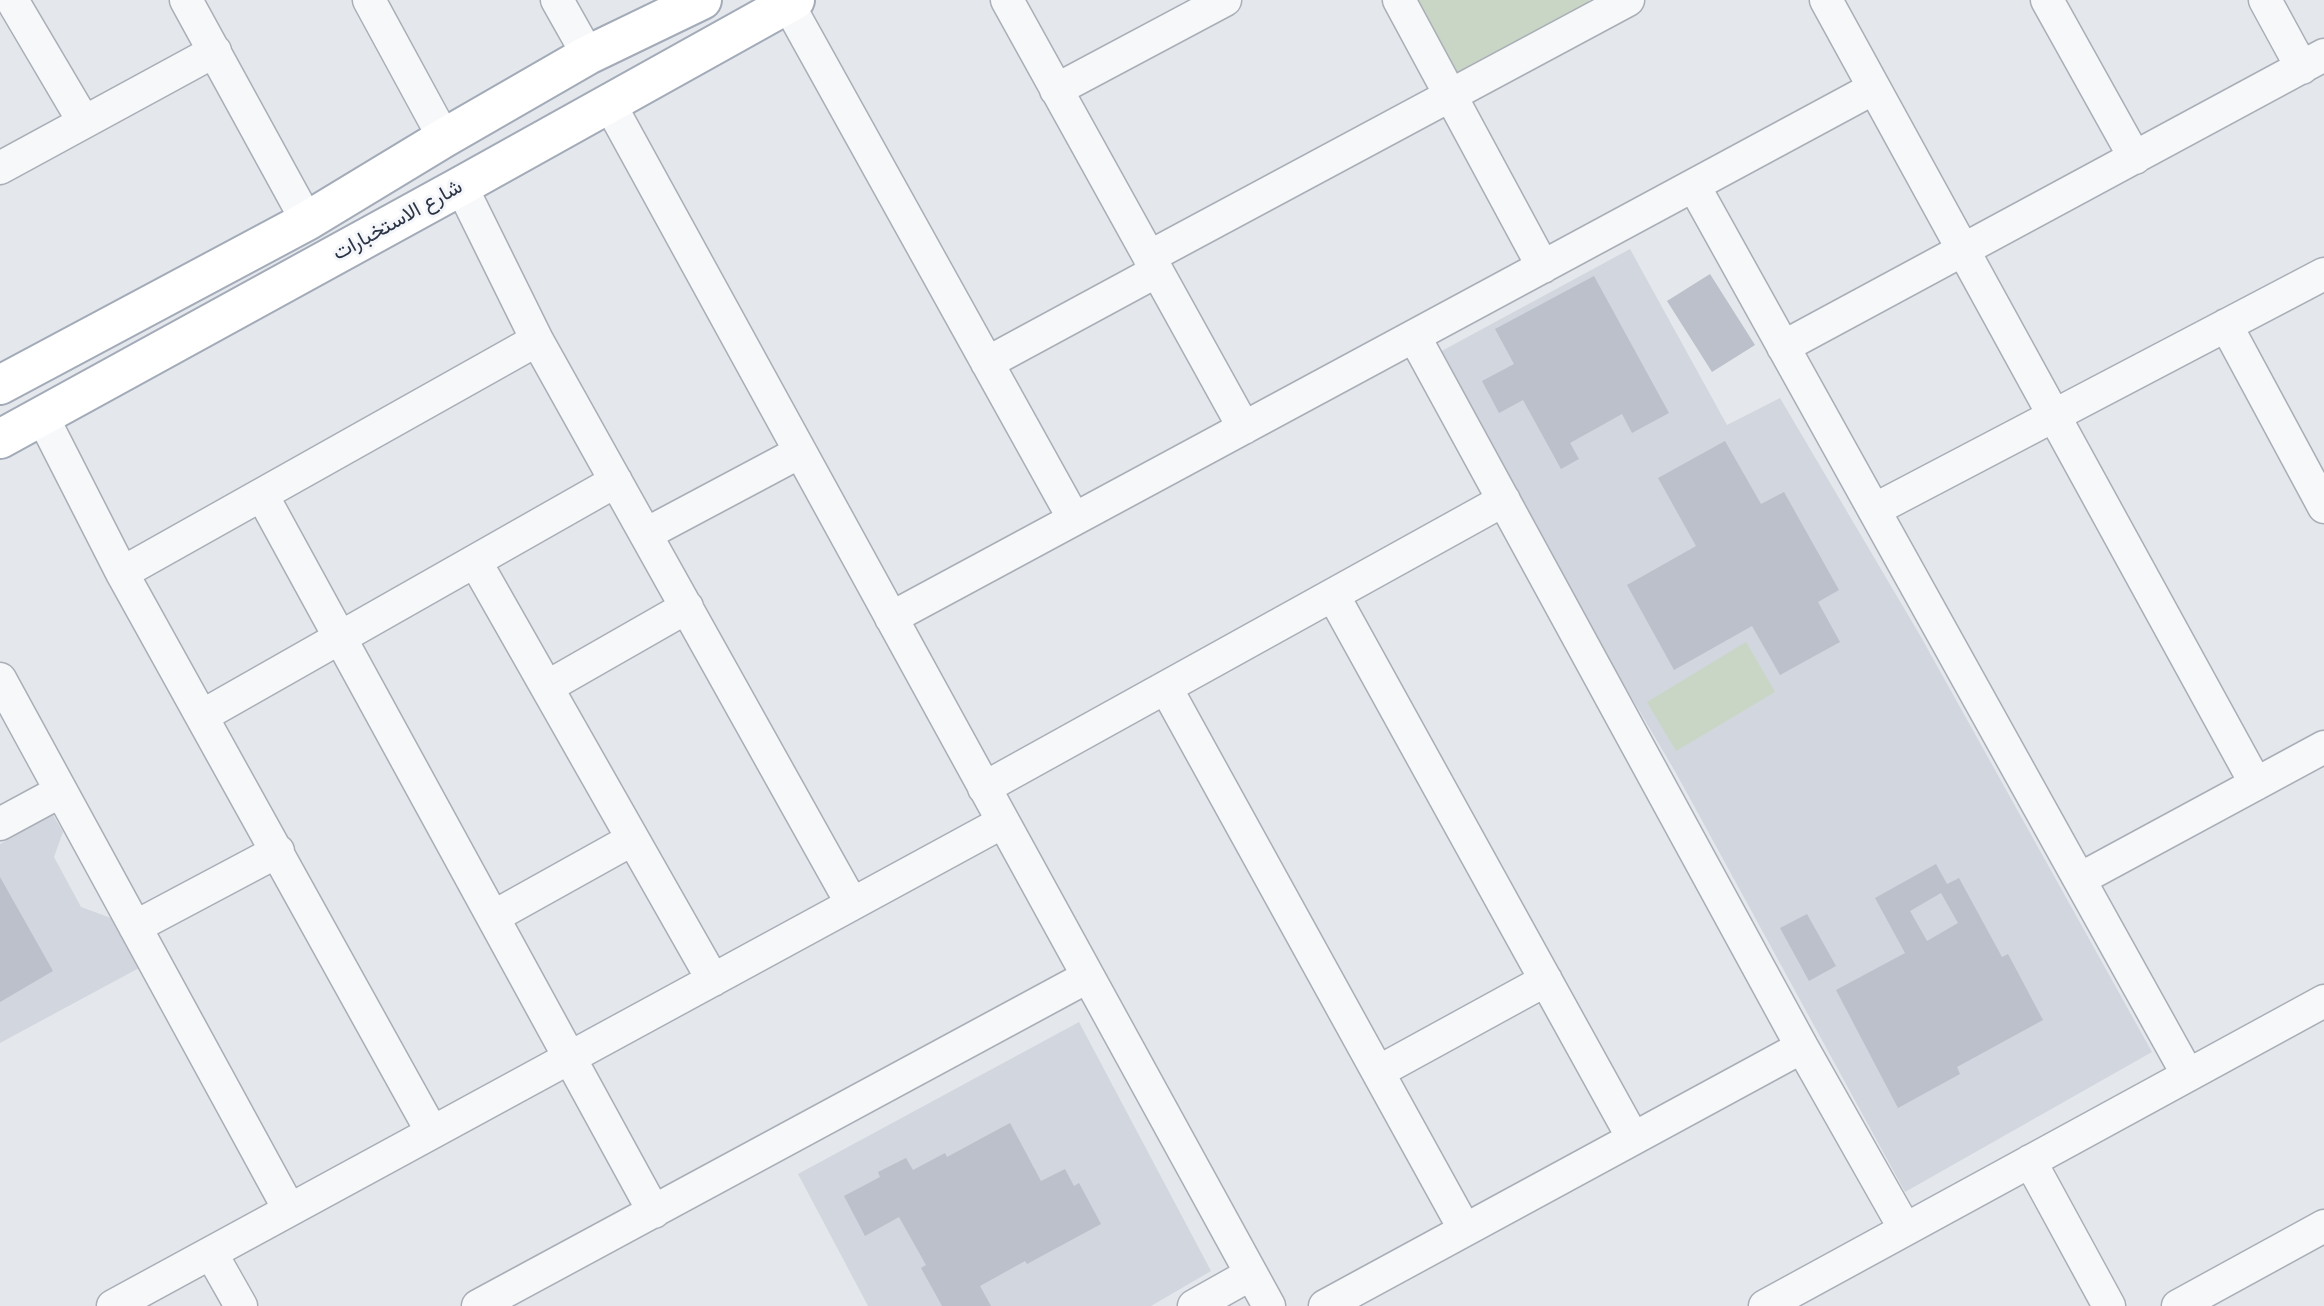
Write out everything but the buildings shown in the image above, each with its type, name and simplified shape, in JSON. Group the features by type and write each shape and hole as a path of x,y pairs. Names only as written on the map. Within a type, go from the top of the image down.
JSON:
{"main road":[{"name":"شارع الاستخبارات","path":"0,439 791,2"},
{"name":"شارع الاستخبارات","path":"0,385 307,221 588,55 693,5"},
{"path":"693,5 708,47"}],"street":[{"path":"12,0 84,122"},
{"path":"186,0 307,221"},
{"path":"369,0 444,138"},
{"path":"558,0 588,55"},
{"path":"1007,0 1244,428"},
{"path":"1056,90 1225,0"},
{"path":"1399,0 1543,267"},
{"path":"1826,0 2256,784"},
{"path":"2047,0 2135,158"},
{"path":"1783,346 2313,62 2265,0"},
{"path":"791,2 1074,519"},
{"path":"988,363 1153,264 1618,2"},
{"path":"0,167 215,51"},
{"path":"891,618 1874,88"},
{"path":"609,103 1269,1306"},
{"path":"461,186 537,340 852,904"},
{"path":"1694,186 2188,1075"},
{"path":"1874,510 2324,274"},
{"path":"2226,325 2322,498"},
{"path":"1414,336 1905,1229"},
{"path":"122,572 537,340"},
{"path":"42,416 122,572 432,1132"},
{"path":"646,534 800,452"},
{"path":"202,716 616,481"},
{"path":"262,495 654,1212"},
{"path":"984,788 1504,500"},
{"path":"475,561 713,980"},
{"path":"1334,595 1633,1139"},
{"path":"547,687 687,607"},
{"path":"0,679 289,1209"},
{"path":"1166,688 1465,1230"},
{"path":"2080,879 2324,747"},
{"path":"0,824 61,791"},
{"path":"113,1306 1003,822"},
{"path":"493,917 633,839"},
{"path":"135,927 278,851"},
{"path":"478,1306 533,1293 654,1212 1087,977"},
{"path":"1377,1072 1546,980"},
{"path":"1765,1306 2324,1001"},
{"path":"1325,1306 1802,1046"},
{"path":"2030,1161 2109,1306"},
{"path":"2178,1306 2324,1226"},
{"path":"211,1253 241,1306"},
{"path":"1194,1306 1251,1274"}],"shaded area":[{"path":"1630,249 1727,425 1780,398 1921,637 2152,1052 1905,1192 1676,773 1531,527 1438,353"},
{"path":"53,815 63,832 54,857 81,907 111,918 139,968 0,1043 0,844"},
{"path":"1079,1022 1211,1271 1151,1306 868,1306 798,1174"}],"green space":[{"path":"1411,0 1589,0 1595,11 1458,89"},
{"path":"1746,642 1775,692 1676,751 1647,702"}]}
